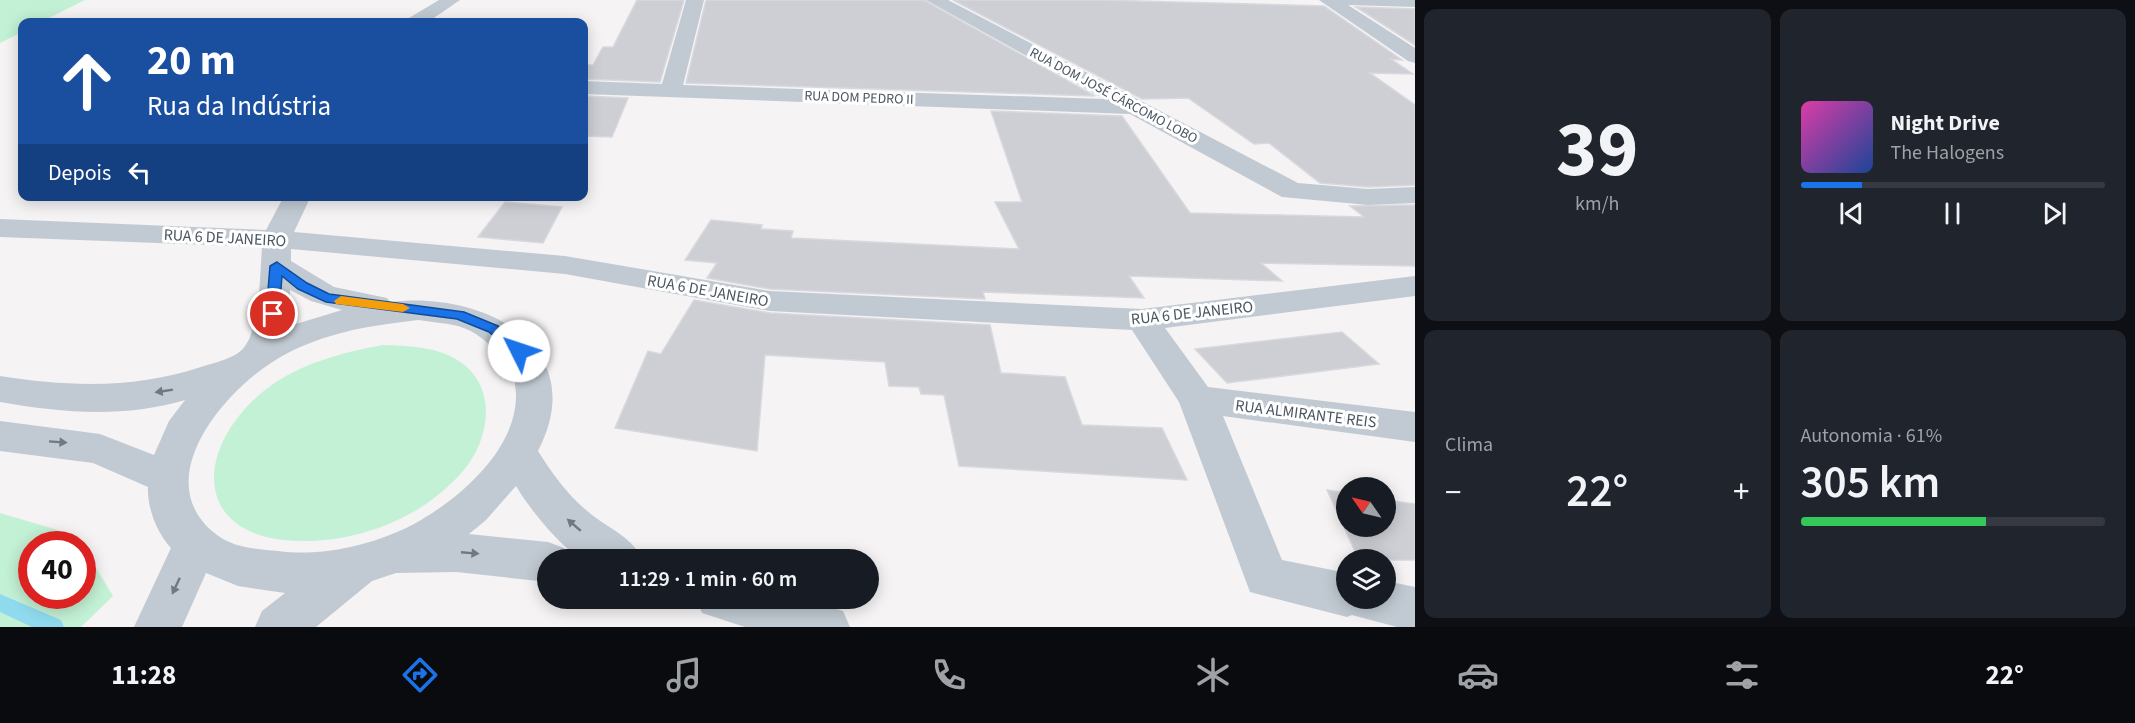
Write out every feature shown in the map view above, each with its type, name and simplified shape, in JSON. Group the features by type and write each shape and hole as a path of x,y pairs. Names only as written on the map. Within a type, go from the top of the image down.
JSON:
{"street":[{"path":"422,18 451,0"},
{"path":"671,90 695,0"},
{"name":"RUA DOM JOSÉ CÁRCOMO LOBO","path":"935,0 1292,191 1368,197 1415,195"},
{"path":"1328,0 1415,57"},
{"path":"1340,0 1415,2"},
{"name":"RUA DOM PEDRO II","path":"588,88 1135,107"},
{"path":"295,201 286,215 277,252 273,314 250,361 212,392 189,418 174,448 166,477 172,514 195,546 225,563 264,572 308,574 374,561 456,552 537,561"},
{"name":"RUA 6 DE JANEIRO","path":"0,228 277,252 565,265 770,301 1142,320 1415,286"},
{"path":"277,252 303,286 326,298 459,315 494,329 519,351 534,380 535,416 519,455 489,493 446,528 374,561 279,627"},
{"path":"0,389 56,399 104,399 171,391 250,361 313,328 366,314 418,309"},
{"path":"1142,320 1197,399 1266,577 1336,593"},
{"name":"RUA ALMIRANTE REIS","path":"1197,399 1415,427"},
{"path":"0,436 69,442 100,449 166,477"},
{"path":"519,455 544,496 575,527 606,549"},
{"path":"158,627 195,546"},
{"path":"1396,605 1415,609"},
{"path":"760,609 826,627"}],"green space":[{"path":"0,0 85,0 49,18 18,18 18,34 0,43"},
{"path":"383,345 419,347 446,354 468,368 478,381 484,395 486,411 484,427 473,457 463,471 430,501 410,514 390,524 346,537 301,541 265,537 239,525 222,508 215,487 216,463 225,438 241,413 265,390 292,373 321,360"},
{"path":"0,513 61,531 18,531 18,609 96,609 96,568 113,596 81,627 0,627"}],"building":[{"path":"637,0 684,0 660,82 588,79 588,65 593,65 603,47 613,47"},
{"path":"706,0 924,0 1095,96 686,83"},
{"path":"953,0 1100,0 1324,6 1402,60 1391,59 1413,74 1370,73 1415,105 1415,185 1368,187 1320,183 1269,143 1254,144 1188,98 1142,99"},
{"path":"1356,7 1415,9 1415,45"},
{"path":"588,96 628,98 612,137 588,136"},
{"path":"991,111 1122,116 1190,213 1364,217 1350,206 1415,205 1415,266 1261,263 1282,281 1129,276 1144,298 983,292 985,299 770,289 707,278 717,263 685,260 711,220 762,225 761,229 793,231 791,238 1019,249 995,202 1022,202"},
{"path":"505,202 562,207 543,243 478,237"},
{"path":"694,300 770,313 990,325 1001,373 1065,377 1082,425 1162,428 1187,480 959,466 944,395 921,394 919,387 889,386 885,362 765,355 757,451 615,428 648,351 661,354"},
{"path":"1342,332 1379,364 1227,383 1195,349"},
{"path":"1327,490 1336,491 1336,510"},
{"path":"1396,501 1415,504 1415,560 1396,560 1396,549 1354,549 1348,537 1396,537"}],"waterway":[{"path":"0,603 54,627"}],"slow traffic":[{"path":"341,301 403,308"}],"route":[{"path":"273,314 277,266 303,286 326,298 459,315 494,329 519,351"}]}
